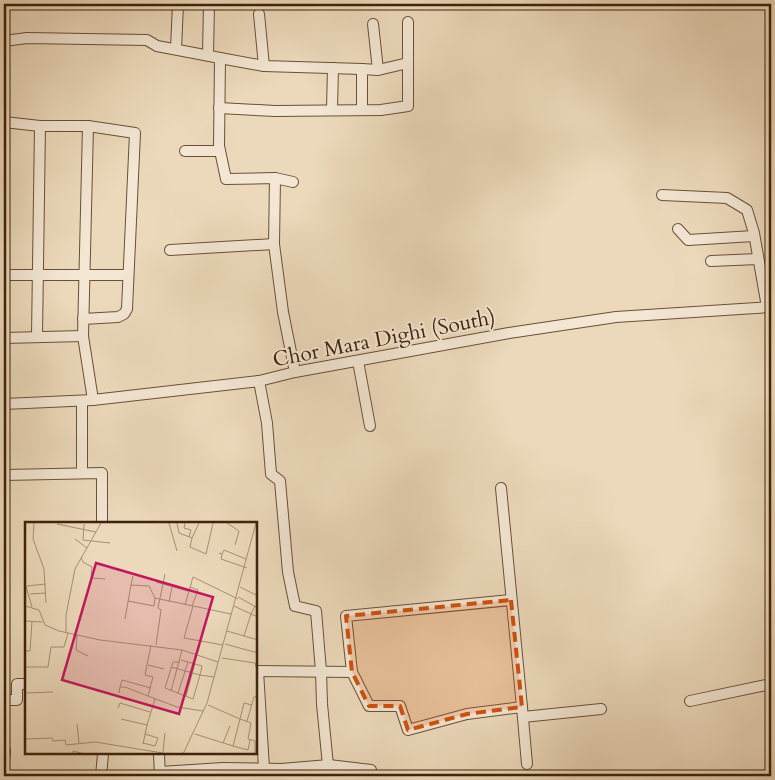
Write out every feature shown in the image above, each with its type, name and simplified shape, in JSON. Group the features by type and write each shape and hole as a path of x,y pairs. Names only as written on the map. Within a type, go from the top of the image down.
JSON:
{"street":[{"path":"176,49 178,4"},
{"path":"208,55 209,4"},
{"path":"259,14 264,66"},
{"path":"219,108 275,111 380,110 408,106 408,22"},
{"path":"372,24 378,70"},
{"path":"4,41 27,38 146,40 157,46 264,66 378,70 408,63"},
{"path":"220,58 220,151 226,179 275,178 293,182"},
{"path":"332,110 333,68"},
{"path":"362,69 362,109"},
{"path":"4,122 40,126 88,126 135,132 127,309 124,314 118,317 84,319"},
{"path":"37,336 40,126"},
{"path":"88,126 83,336 93,400"},
{"path":"185,151 220,151"},
{"path":"275,178 274,244 283,312 295,372"},
{"path":"662,195 727,198 747,210 769,307"},
{"path":"678,229 688,240 754,236"},
{"path":"170,250 274,244"},
{"path":"711,261 758,259"},
{"path":"4,275 128,275"},
{"name":"Chor Mara Dighi (South)","path":"4,404 82,401 259,381 295,372 508,333 616,318 769,307"},
{"path":"4,338 83,336"},
{"path":"358,361 370,426"},
{"path":"259,381 267,423 272,474 280,482 288,572 295,606 316,611 329,776"},
{"path":"82,401 82,473"},
{"path":"4,475 102,472 102,522"},
{"path":"501,488 527,764"},
{"path":"512,600 346,616 352,672 369,706 400,706 408,730 467,714 601,709"},
{"path":"258,671 352,672"},
{"path":"4,700 16,700 17,684 25,684"},
{"path":"690,701 771,684"},
{"path":"258,685 264,768"},
{"path":"101,776 103,755"},
{"path":"159,755 160,774 223,768 329,765 371,770"}],"highlighted area":[{"path":"511,600 522,707 467,714 408,730 400,706 369,706 352,672 346,616"}]}
